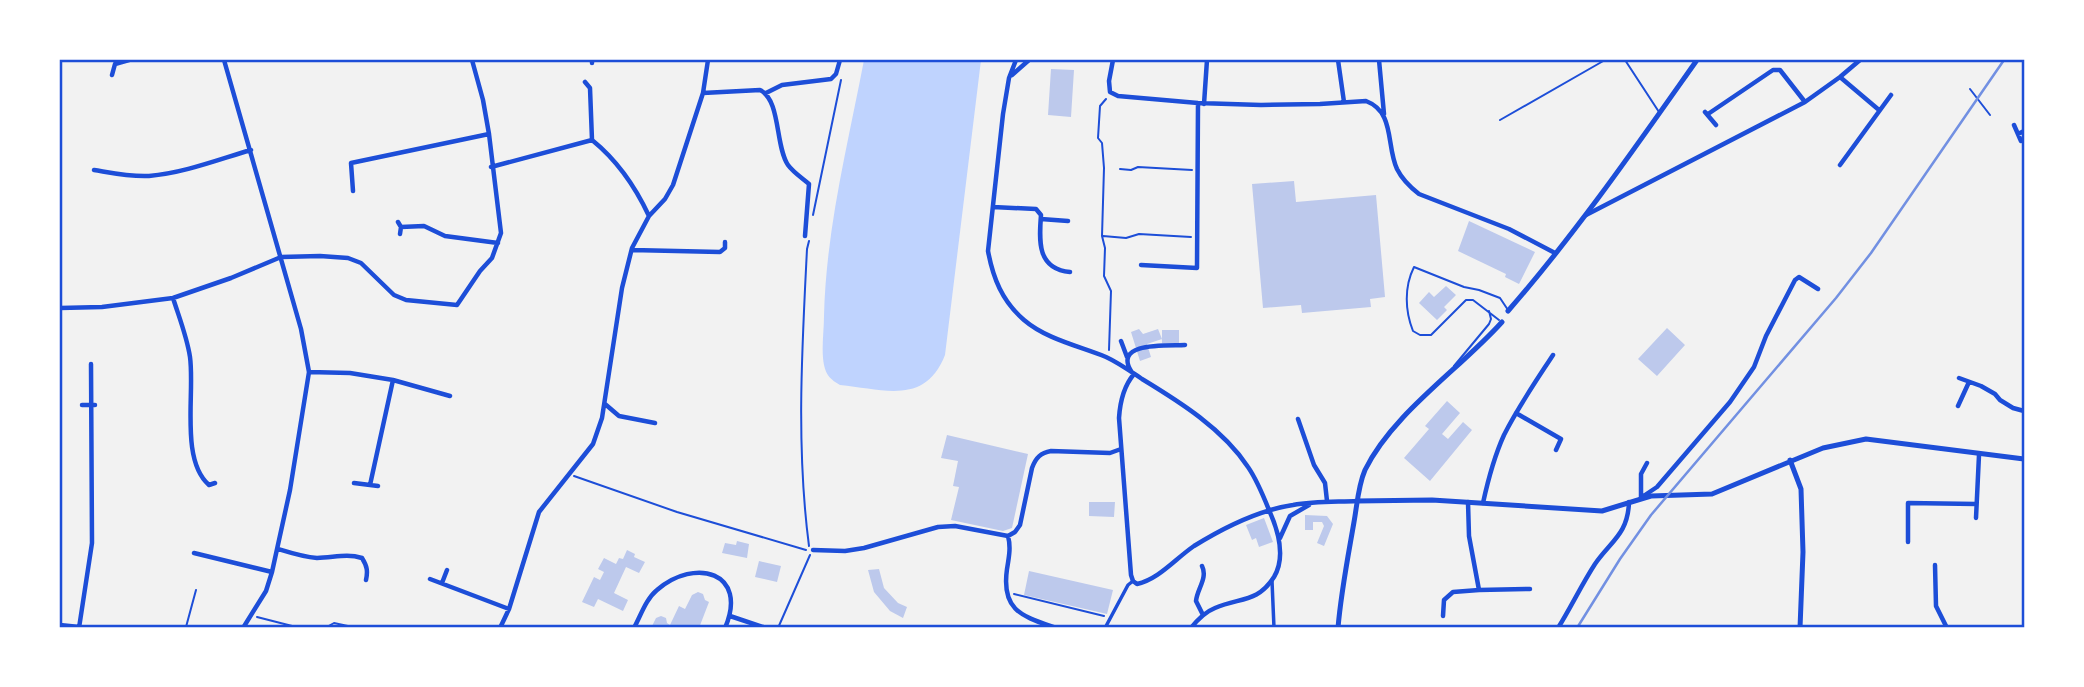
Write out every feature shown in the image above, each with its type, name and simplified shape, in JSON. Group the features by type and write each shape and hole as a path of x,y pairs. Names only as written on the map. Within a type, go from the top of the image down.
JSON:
{"street":[{"path":"112,75 115,64 129,60"},
{"path":"223,60 301,329 309,372 278,549 265,591 243,628"},
{"path":"60,309 173,298 281,257 348,258 361,263 394,295 405,300 457,305 492,258 501,233 489,134 471,60"},
{"path":"500,628 509,609 539,512 593,444 603,418 622,288 632,250 649,216 665,199 673,184 703,93 708,60"},
{"path":"766,93 782,85 831,79 836,74 840,60"},
{"path":"1016,60 1009,78 1003,114 988,251 996,284 1009,306 1031,326 1108,358 1133,373 1182,404 1229,445 1247,466 1270,511 1279,540 1279,564 1272,580 1255,597 1214,608 1191,628"},
{"path":"1009,78 1029,60"},
{"path":"1111,60 1110,92 1118,96 1201,103 1366,101 1384,115"},
{"path":"1141,265 1197,268 1201,103 1207,60"},
{"path":"1338,60 1344,102"},
{"path":"1379,60 1384,115 1397,167 1410,186 1419,194 1509,229 1555,253"},
{"path":"1338,628 1342,588 1365,471 1410,410 1481,345 1502,322 1697,60"},
{"path":"1582,217 1805,102 1840,78 1860,60"},
{"path":"1716,125 1706,113 1773,70 1780,70 1785,74 1805,102"},
{"path":"1840,78 1879,110"},
{"path":"585,82 592,87 592,140"},
{"path":"703,93 760,90 766,93 789,165 809,184 807,237"},
{"path":"1840,164 1891,95"},
{"path":"2014,125 2021,142"},
{"path":"2018,134 2025,131"},
{"path":"353,191 351,163 489,134"},
{"path":"491,167 592,140"},
{"path":"592,140 620,167 637,191 649,216"},
{"path":"94,170 119,175 149,176 182,171 251,150"},
{"path":"993,207 1036,209 1041,215 1040,248 1044,256 1059,271 1070,272"},
{"path":"1041,219 1069,220"},
{"path":"400,234 400,225 424,226 445,236 498,243"},
{"path":"632,250 720,252 725,242"},
{"path":"1641,499 1657,487 1730,402 1754,367 1766,336 1797,276 1818,289"},
{"path":"173,298 190,353 192,454 204,480 209,485 215,483"},
{"path":"1121,341 1126,363 1133,373"},
{"path":"1127,358 1133,351 1150,346 1185,345"},
{"path":"1483,503 1491,470 1504,436 1553,355"},
{"path":"60,625 79,627 92,543 91,364"},
{"path":"309,372 349,373 393,380 450,396"},
{"path":"1133,373 1120,405 1121,449 1133,581"},
{"path":"1959,378 1981,386 2013,408 2025,411"},
{"path":"370,485 393,380"},
{"path":"1958,406 1969,382"},
{"path":"605,403 619,416 655,423"},
{"path":"82,405 93,405"},
{"path":"1516,413 1561,439 1556,450"},
{"path":"1298,419 1314,465 1325,483 1327,501"},
{"path":"1133,581 1137,584 1149,580 1218,532 1291,505 1327,501 1432,500 1602,511 1651,496 1712,494 1823,448 1866,439 2025,459"},
{"path":"811,551 864,548 938,527 955,526 1008,536 1020,525 1032,467 1042,453 1111,453 1121,449"},
{"path":"1976,518 1979,455"},
{"path":"1790,460 1801,489 1803,552 1800,628"},
{"path":"1641,499 1641,474 1647,463"},
{"path":"354,483 378,486"},
{"path":"1558,628 1595,564 1624,528 1628,518 1629,501"},
{"path":"1468,502 1469,536 1479,590"},
{"path":"1279,540 1290,516 1313,503"},
{"path":"1908,542 1908,503 1976,504"},
{"path":"1008,536 1011,545 1007,593 1017,613 1056,628"},
{"path":"278,549 313,558 343,555 362,558 368,571 366,580"},
{"path":"194,553 272,572"},
{"path":"1935,565 1936,606 1947,628"},
{"path":"1202,566 1205,570 1204,578 1196,601 1203,615"},
{"path":"442,583 447,570"},
{"path":"634,628 655,591 677,577 692,572 714,575 726,586 732,600 725,628"},
{"path":"430,579 509,609"},
{"path":"1272,580 1274,628"},
{"path":"1105,628 1128,585 1133,581"},
{"path":"1443,616 1444,600 1453,592 1530,589"},
{"path":"730,616 766,628"}],"lane":[{"path":"1500,121 1605,60"},
{"path":"1625,60 1660,113"},
{"path":"1502,322 1473,300 1466,300 1431,335 1420,335 1413,331 1408,315 1409,276 1414,267 1422,269 1464,288 1500,298 1508,311"},
{"path":"1440,382 1489,324 1489,310"}],"path":[{"path":"813,215 842,77"},
{"path":"1970,89 1990,115"},
{"path":"1108,358 1111,290 1104,276 1104,168 1102,143 1098,138 1101,106 1110,92"},
{"path":"1120,169 1131,170 1138,167 1198,170"},
{"path":"1104,168 1111,169"},
{"path":"1102,236 1126,238 1139,234 1198,237"},
{"path":"778,628 811,551 803,505 800,398 807,237"},
{"path":"569,474 677,512 811,551"},
{"path":"188,628 186,627 195,590"},
{"path":"1007,593 1112,617"},
{"path":"251,615 300,628"},
{"path":"325,628 334,623 357,628"}],"water":[{"path":"864,60 981,60 945,355 937,371 926,382 901,391 840,385 828,374 823,359 829,251"}],"building":[{"path":"1051,69 1074,70 1071,117 1048,115"},
{"path":"1294,181 1296,202 1376,195 1385,297 1370,299 1371,307 1302,313 1301,305 1263,308 1252,184"},
{"path":"1469,221 1535,252 1519,284 1505,277 1506,274 1458,251"},
{"path":"1446,286 1456,295 1444,307 1447,310 1437,320 1419,303 1429,292 1434,297"},
{"path":"1667,328 1685,345 1657,376 1638,359"},
{"path":"1139,329 1143,334 1158,329 1162,339 1147,344 1151,357 1140,361 1131,332"},
{"path":"1162,330 1179,330 1179,343 1162,343"},
{"path":"1447,401 1460,413 1442,434 1448,439 1463,422 1472,430 1430,481 1404,458 1429,429 1425,426"},
{"path":"947,435 1028,454 1012,528 1003,531 951,520 959,487 953,486 958,461 941,458"},
{"path":"1089,502 1115,502 1114,517 1089,516"},
{"path":"1305,515 1327,516 1333,524 1324,546 1317,543 1324,526 1322,522 1313,522 1313,530 1305,530"},
{"path":"1264,518 1273,542 1259,547 1256,538 1252,540 1246,525"},
{"path":"737,541 749,544 747,558 722,553 725,543 736,545"},
{"path":"627,550 645,562 639,573 626,567 614,593 628,600 623,611 598,599 594,607 582,602 594,577 600,580 604,572 598,569 604,558 616,564 619,558 623,559"},
{"path":"759,561 781,566 777,582 755,577"},
{"path":"879,569 884,588 898,603 907,607 903,618 890,611 874,592 868,570"},
{"path":"1029,571 1113,590 1107,614 1024,595"},
{"path":"698,592 709,602 699,628 651,628 656,618 661,616 666,618 670,625 679,606 685,609 692,595"}],"railway":[{"path":"1577,628 1651,515 1836,298 1871,253 2004,60"}]}
